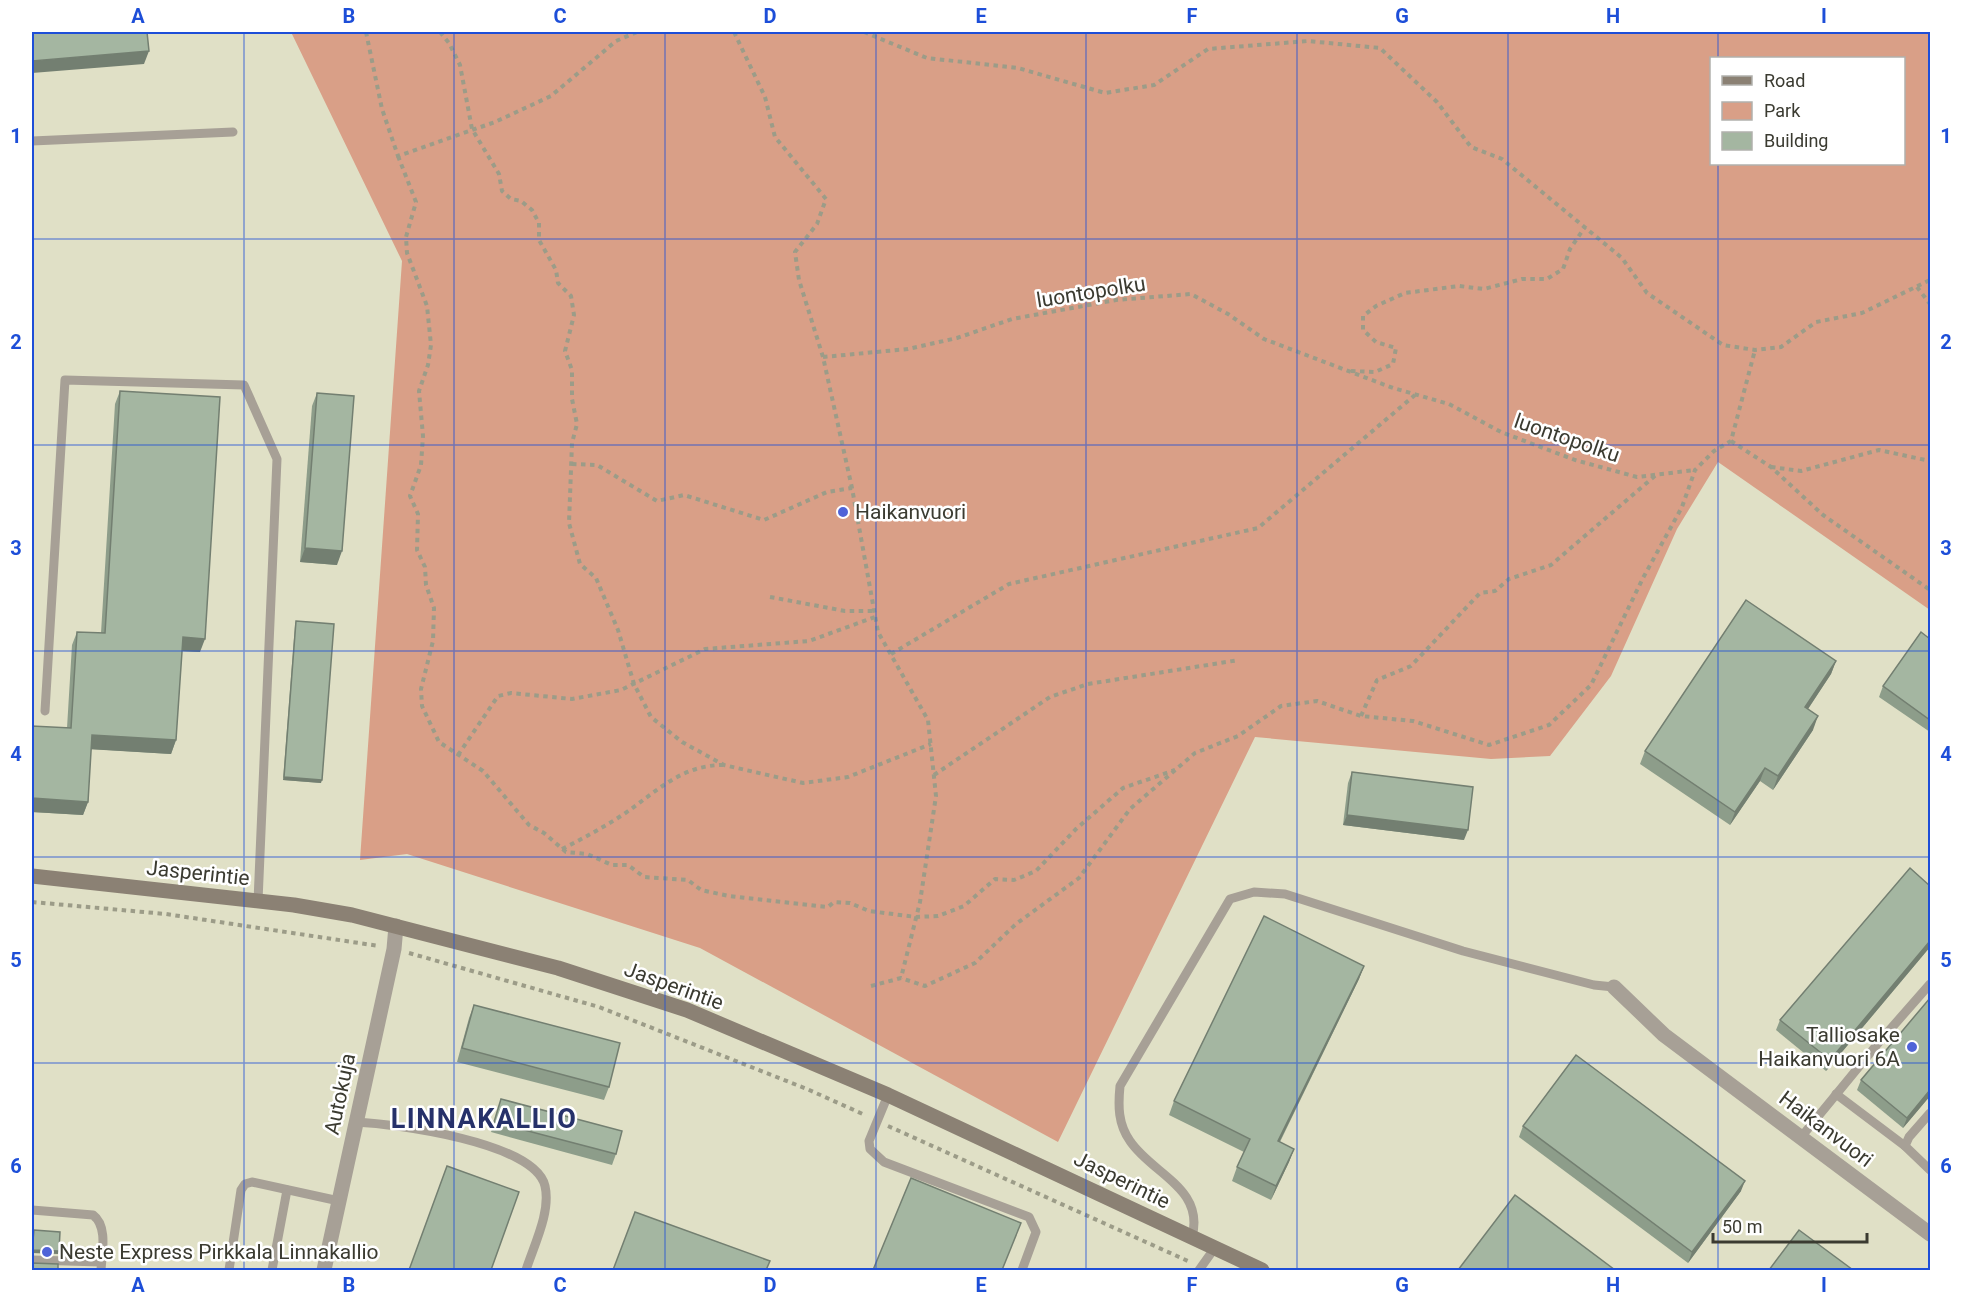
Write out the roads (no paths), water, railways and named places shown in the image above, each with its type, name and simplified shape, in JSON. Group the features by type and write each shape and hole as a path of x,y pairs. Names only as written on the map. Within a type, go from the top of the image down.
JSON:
{"main road":[{"name":"Jasperintie","path":"32,876 258,901 352,915 558,968 687,1011 888,1095 1262,1270"}],"street":[{"name":"Autokuja","path":"324,1270 394,949 396,926"},
{"name":"Haikanvuori","path":"1614,987 1664,1035 1930,1234"}],"lane":[{"path":"32,141 233,132"},
{"path":"45,711 65,380 244,385 277,459 258,901"},
{"path":"1192,1237 1196,1223 1187,1196 1130,1142 1120,1122 1120,1086 1230,899 1254,892 1285,894 1464,951 1594,985 1614,987"},
{"path":"1802,1136 1930,984"},
{"path":"1836,1094 1905,1146 1930,1170"},
{"path":"888,1095 869,1141 870,1149 884,1162 1029,1217 1036,1232 1022,1270"},
{"path":"1905,1146 1909,1137 1930,1113"},
{"path":"356,1122 402,1126 486,1145 521,1158 539,1172 545,1185 547,1203 526,1270"},
{"path":"228,1270 241,1190 245,1184 252,1182 339,1201"},
{"path":"272,1270 287,1190"},
{"path":"32,1210 93,1215 102,1227 101,1266 32,1260"},
{"path":"1200,1269 1214,1249"}],"place":[{"name":"Haikanvuori","path":"843,512"},
{"name":"Talliosake Haikanvuori 6A","path":"1912,1047"},
{"name":"Neste Express Pirkkala Linnakallio","path":"47,1252"}],"district":[{"name":"LINNAKALLIO","path":"484,1119"}]}
